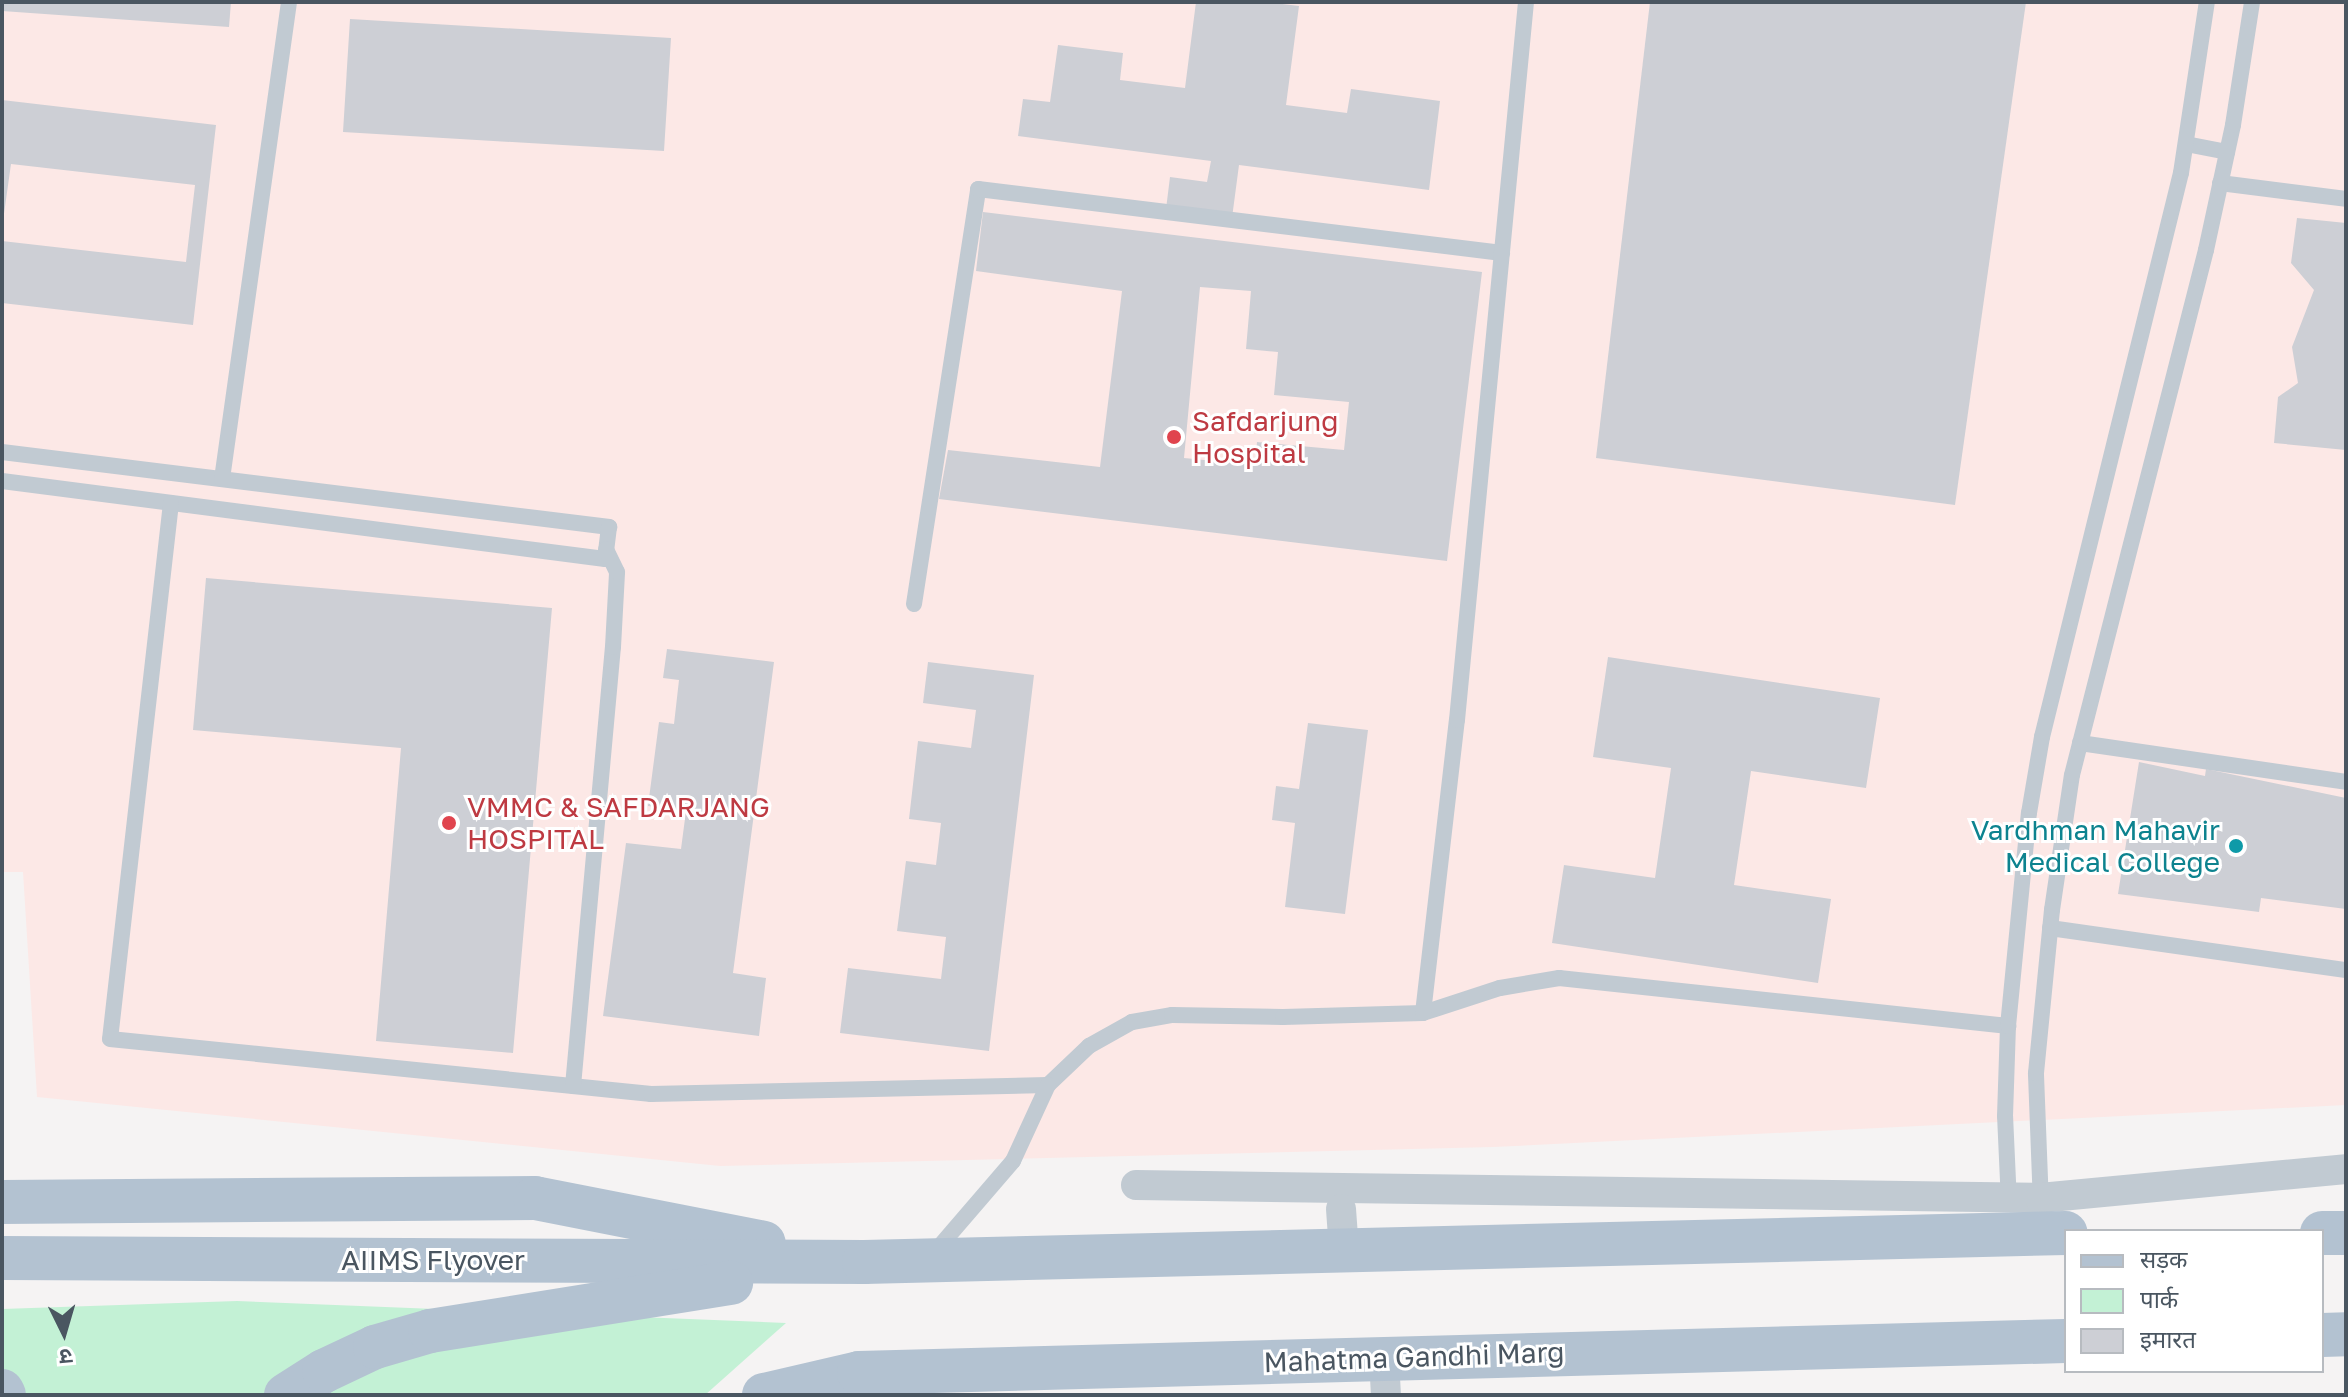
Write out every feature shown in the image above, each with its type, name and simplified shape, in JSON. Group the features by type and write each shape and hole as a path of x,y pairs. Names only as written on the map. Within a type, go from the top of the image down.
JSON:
{"main road":[{"path":"2,1202 535,1198 864,1262"},
{"path":"286,1395 324,1371 375,1347 430,1331 864,1262 926,1261 1342,1230 2033,1219"},
{"path":"2324,1233 2346,1233"},
{"name":"AIIMS Flyover","path":"2,1258 864,1262"},
{"path":"345,1395 430,1331"},
{"path":"2324,1335 2346,1334"},
{"name":"Mahatma Gandhi Marg","path":"764,1395 859,1373 1385,1377 2064,1341"}],"street":[{"path":"1136,1185 2033,1219 2346,1169"}],"lane":[{"path":"222,479 289,2"},
{"path":"1423,1013 1457,720 1526,2"},
{"path":"2033,1219 2005,1116 2008,1026 2029,813 2042,737 2186,144 2207,2"},
{"path":"2033,1219 2036,1073 2050,928 2072,775 2182,350 2227,152 2252,2"},
{"path":"2186,144 2227,152"},
{"path":"2220,183 2346,199"},
{"path":"914,604 978,189 1502,253"},
{"path":"2,452 609,527 605,559 2,481"},
{"path":"171,503 110,1039 651,1094 1048,1085"},
{"path":"573,1086 613,647 617,572 606,549"},
{"path":"2080,743 2346,782"},
{"path":"2050,928 2346,970"},
{"path":"926,1261 1013,1161 1048,1085 1089,1046 1132,1022 1172,1015 1283,1017 1423,1013 1500,988 1559,978 1741,994 2008,1026"}],"shaded area":[{"name":"Safdarjung Hospital","path":"2,2 2346,2 2346,1105 1493,1147 720,1166 37,1097 23,872 2,872"}],"green space":[{"path":"237,1301 786,1323 705,1395 2,1395 2,1309"}],"building":[{"path":"2,2 231,2 229,27 2,11"},
{"path":"1196,2 1265,2 1299,6 1286,105 1347,113 1351,89 1440,101 1429,190 1239,165 1232,218 1166,209 1170,177 1207,182 1211,161 1018,136 1023,99 1050,102 1058,45 1123,53 1120,80 1185,88"},
{"path":"1650,2 2026,2 1955,505 1596,458"},
{"path":"350,19 671,38 664,151 343,132"},
{"path":"2,100 216,125 193,325 2,303 2,241 186,262 195,185 11,164 2,228"},
{"path":"983,212 1482,272 1447,561 939,499 948,450 1100,467 1122,291 976,271","holes":["1200,287 1251,291 1246,349 1278,352 1274,395 1349,402 1344,450 1257,442 1255,465 1184,458"]},
{"path":"2297,218 2346,223 2346,450 2274,443 2278,397 2298,383 2292,347 2314,290 2291,263"},
{"path":"206,578 552,608 513,1053 376,1041 401,748 193,730"},
{"path":"667,649 774,662 733,973 766,978 759,1036 603,1016 626,843 681,849 686,811 648,806 659,722 674,724 679,680 663,678"},
{"path":"1608,657 1880,698 1866,788 1751,771 1734,885 1831,899 1818,983 1552,943 1564,865 1655,878 1671,768 1593,757"},
{"path":"928,662 1034,675 989,1051 840,1033 848,968 941,979 946,937 897,931 906,861 936,865 941,823 909,819 918,741 971,748 976,710 923,703"},
{"path":"1308,723 1368,730 1345,914 1285,907 1295,823 1272,820 1276,786 1299,789"},
{"name":"Vardhman Mahavir Medical College","path":"2139,762 2205,776 2206,769 2346,798 2346,909 2261,898 2259,912 2118,894"}],"place":[{"name":"Safdarjung Hospital","path":"1174,437"},
{"name":"VMMC & SAFDARJANG HOSPITAL","path":"449,823"},
{"name":"Vardhman Mahavir Medical College","path":"2236,846"}]}
